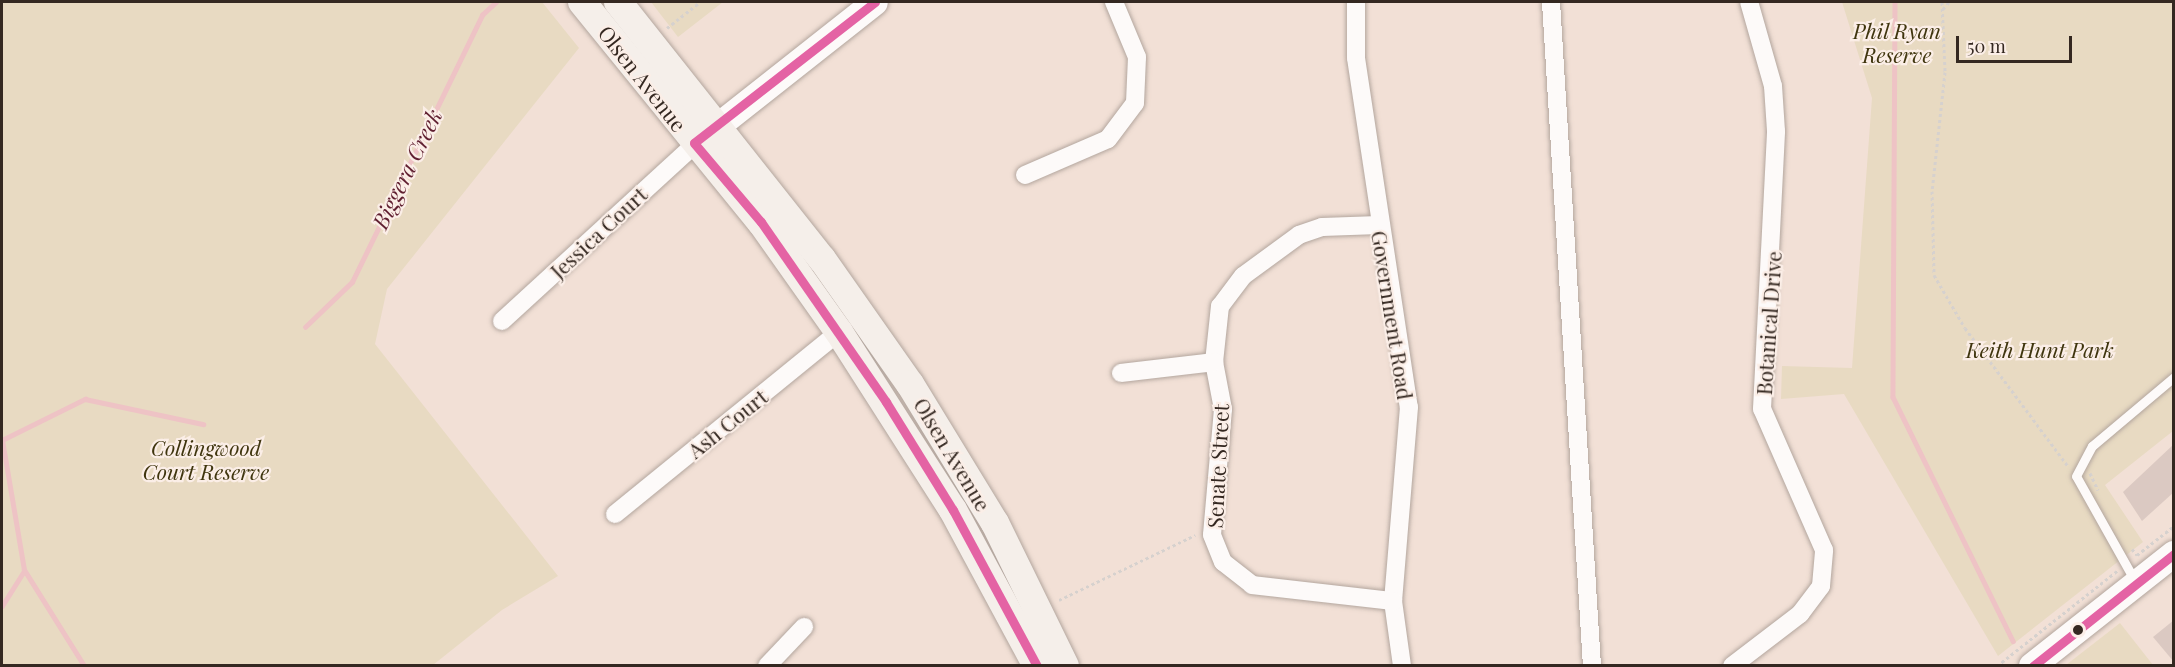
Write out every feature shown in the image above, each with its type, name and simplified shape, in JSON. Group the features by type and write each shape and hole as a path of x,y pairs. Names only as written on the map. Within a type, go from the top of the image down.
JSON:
{"main road":[{"name":"Olsen Avenue","path":"582,2 694,143 761,222 839,332 953,510 1037,666"},
{"name":"Olsen Avenue","path":"618,2 822,259 910,384 1001,533 1065,666"}],"street":[{"path":"717,127 875,2"},
{"path":"1025,175 1108,139 1136,103 1137,57 1114,2"},
{"name":"Government Road","path":"1356,2 1356,58 1379,225 1409,407 1393,601 1402,666"},
{"path":"1551,2 1592,666"},
{"name":"Botanical Drive","path":"1732,666 1800,615 1821,586 1824,550 1762,409 1776,131 1773,86 1749,2"},
{"name":"Jessica Court","path":"502,321 694,143 717,127"},
{"name":"Senate Street","path":"1379,225 1322,227 1299,235 1243,276 1214,321 1214,362 1223,409 1212,535 1223,562 1252,585 1393,601"},
{"name":"Ash Court","path":"615,514 839,332"},
{"path":"1121,373 1214,362"},
{"path":"2032,666 2131,574 2174,554"},
{"path":"767,666 804,627"}],"lane":[{"path":"2131,574 2076,476 2092,446 2174,377"}],"path":[{"path":"667,28 700,2"},
{"path":"1942,2 1945,72 1930,252 1934,275 1965,328 2076,476"},
{"path":"1943,9 1949,2"},
{"path":"1997,666 2131,574 2174,526"},
{"path":"1059,600 1178,543 1212,535"}],"green space":[{"name":"Collingwood Court Reserve","path":"2,2 542,2 579,48 387,289 375,344 558,576 502,610 433,665 2,665"},
{"path":"651,2 723,2 678,37"},
{"name":"Keith Hunt Park","path":"1842,2 2173,2 2173,431 2105,485 2143,542 1998,656 1844,394 1781,399 1782,366 1852,368 1872,98"},
{"path":"2120,623 2153,665 2066,665"}],"building":[{"path":"2174,444 2174,492 2142,521 2123,492"},
{"path":"2174,620 2174,662 2153,637"}],"waterway":[{"name":"Biggera Creek","path":"305,327 352,282 482,15 496,2"},
{"path":"1895,2 1893,397 2013,641"},
{"name":"Biggera Creek","path":"84,666 24,570 2,440 85,399 203,424"},
{"path":"2,606 24,571"}],"transit line":[{"path":"875,2 694,143 761,222 886,402 953,510 1037,666"},
{"path":"2033,666 2174,554"}],"park label":[{"name":"Phil Ryan Reserve","path":"1897,42"}]}
